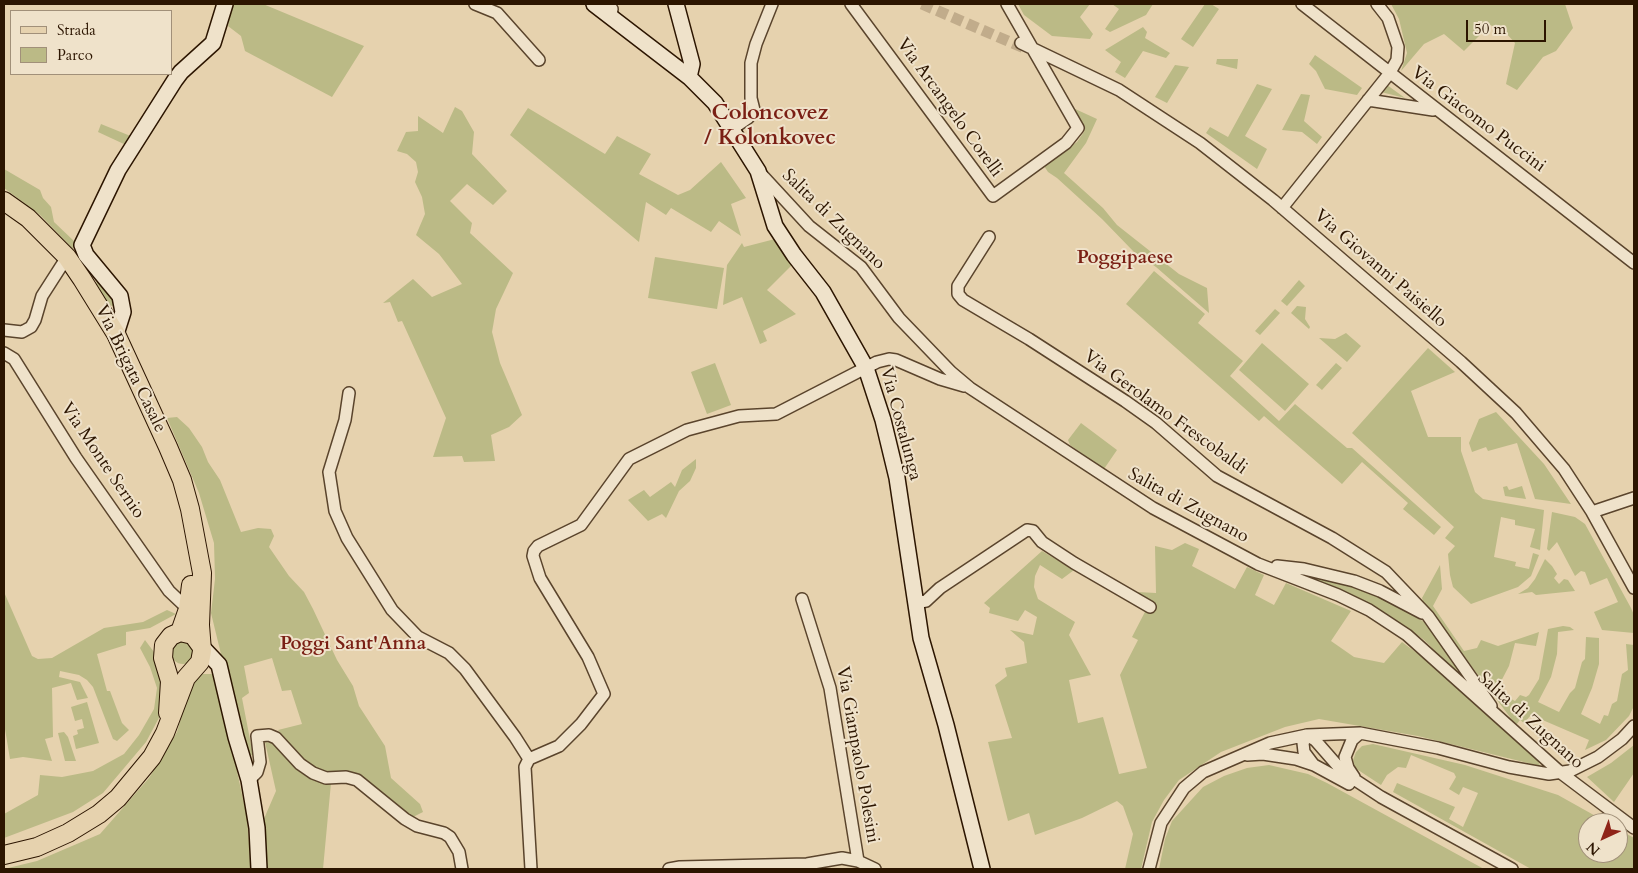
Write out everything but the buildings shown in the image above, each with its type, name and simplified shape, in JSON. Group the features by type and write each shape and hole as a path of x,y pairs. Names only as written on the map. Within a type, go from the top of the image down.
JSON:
{"main road":[{"name":"Via Brigata Casale","path":"4,201 28,218 67,258 116,334 179,471 190,509 202,573 200,625 202,657 186,678 165,733 143,769 118,798 99,814 37,847 4,855"},
{"name":"Via Brigata Casale","path":"165,733 170,681 163,658 164,645 171,636 180,632 188,610 191,592 190,509"},
{"path":"180,632 193,635 201,646"},
{"path":"166,663 181,672 194,668"}],"street":[{"path":"116,334 123,312 120,296 86,254 82,245 118,170 175,80 181,72 213,43 225,4"},
{"path":"475,4 497,14 538,60"},
{"name":"Via Costalunga","path":"594,4 610,10 689,77 715,103 758,170 775,226 794,256 823,292 866,368 883,420 897,478 921,638 946,724 982,869"},
{"path":"676,4 692,64 689,77"},
{"path":"732,129 748,118 754,110 751,63 756,44 772,4"},
{"name":"Via Arcangelo Corelli","path":"852,4 993,196 1066,143 1078,128 1053,84 1026,47 1007,4"},
{"name":"Via Giacomo Puccini","path":"1302,4 1435,110 1634,263"},
{"path":"1282,208 1389,74 1397,60 1398,47 1388,18 1378,4"},
{"name":"Via Giovanni Paisiello","path":"1026,47 1119,90 1227,163 1461,362 1516,413 1556,458 1592,512 1634,588"},
{"path":"1368,100 1435,110"},
{"name":"Salita di Zugnano","path":"758,170 809,226 861,267 900,318 951,372 970,388 1046,436 1111,483 1145,503 1258,564 1338,596 1386,620 1426,650 1500,720 1561,773 1634,828"},
{"name":"Via Gerolamo Frescobaldi","path":"989,237 958,286 958,294 963,300 1029,339 1125,401 1156,423 1217,476 1368,560 1400,585 1428,616 1500,720"},
{"path":"4,330 22,332 30,327 35,320 42,296 67,258"},
{"name":"Via Monte Sernio","path":"4,353 14,359 76,458 169,591 188,610"},
{"path":"529,759 559,746 581,724 604,694 588,657 540,578 533,556 538,546 581,525 629,459 687,430 739,416 776,414 877,362 896,360 940,379 970,388"},
{"path":"349,393 345,420 329,472 335,511 346,538 398,618 418,637 449,653 466,669 516,737 529,759 526,775 531,869"},
{"path":"1592,512 1634,498"},
{"path":"915,603 926,601 940,588 1027,530 1033,531 1042,542 1067,559 1150,607"},
{"name":"Via Gerolamo Frescobaldi","path":"1258,564 1304,569 1354,581 1380,591 1428,616"},
{"path":"169,591 191,592 196,594 199,599 198,629 201,646 220,665 249,780 257,828 259,869"},
{"name":"Via Giampaolo Polesini","path":"802,599 830,688 858,860"},
{"path":"194,668 211,667 218,673 224,684"},
{"path":"1149,869 1161,823 1179,794 1203,772 1236,756 1270,743 1307,735 1360,733 1438,748 1535,773 1561,773 1583,765 1611,749 1634,726"},
{"path":"1356,780 1348,768 1344,757 1352,740 1360,733"},
{"path":"249,780 257,772 260,762 257,736 269,735 276,738 300,764 313,773 326,778 346,777 357,780 405,819 417,826 444,833 450,837 459,852 462,869"},
{"path":"1307,735 1303,744 1304,752 1314,765"},
{"path":"1307,735 1315,740 1331,761 1381,797"},
{"path":"1236,756 1280,755 1314,765 1381,797 1512,869"},
{"name":"Via Giampaolo Polesini","path":"669,869 680,867 807,864 842,858 858,860 875,869"}],"green space":[{"path":"232,4 263,4 364,46 332,97 245,51 241,36 228,26"},
{"path":"1018,4 1090,4 1080,17 1093,34 1090,39 1052,36 1024,15"},
{"path":"1112,4 1153,4 1146,15 1110,32 1105,29 1119,9"},
{"path":"1205,4 1211,4 1219,9 1193,47 1181,39"},
{"path":"1391,4 1565,4 1573,28 1556,51 1543,57 1517,90 1506,84 1515,43 1505,32 1490,25 1464,51 1444,34 1424,44 1401,71 1407,53 1399,19"},
{"path":"1143,27 1147,32 1145,38 1170,53 1166,58 1143,51 1125,78 1115,72 1121,62 1105,50"},
{"path":"1315,55 1362,88 1357,95 1325,89 1316,71 1309,64"},
{"path":"1217,59 1238,59 1237,69 1216,64"},
{"path":"1175,65 1189,67 1167,103 1155,97"},
{"path":"1257,84 1272,89 1245,136 1267,149 1257,169 1206,133 1210,127 1228,137"},
{"path":"1387,85 1405,98 1381,92"},
{"path":"1301,94 1310,95 1304,121 1322,137 1317,144 1302,132 1282,130"},
{"path":"455,107 462,111 474,132 472,154 507,191 493,205 467,184 450,201 472,223 470,233 513,273 496,309 492,332 500,363 522,415 509,427 491,435 495,461 464,462 462,456 433,457 446,418 402,321 398,322 390,302 383,303 413,279 432,297 462,284 439,254 416,235 425,214 422,197 415,182 418,172 416,162 407,154 397,151 406,132 418,131 418,116 443,133"},
{"path":"528,108 605,154 617,136 651,154 639,174 678,195 690,190 721,162 746,198 731,204 741,236 719,221 711,232 671,208 666,215 646,202 639,242 510,135"},
{"path":"1073,108 1097,119 1086,143 1064,173 1103,208 1117,225 1179,274 1207,288 1209,313 1156,267 1134,252 1102,219 1048,172 1044,166 1077,142 1084,132 1085,127"},
{"path":"101,124 133,137 126,145 98,132"},
{"path":"4,169 40,190 43,198 51,207 54,222 75,242 73,249 40,215 4,188"},
{"path":"775,239 793,264 767,290 796,314 763,331 767,341 760,344 742,297 723,305 727,265 742,243 744,247"},
{"path":"655,257 724,268 717,309 648,298"},
{"path":"1154,271 1205,314 1198,323 1243,361 1230,376 1279,421 1295,404 1347,448 1352,448 1441,527 1434,535 1403,509 1408,503 1362,462 1342,484 1264,416 1259,421 1126,304"},
{"path":"100,279 108,286 116,307 109,305 96,283"},
{"path":"1299,280 1305,286 1287,306 1281,301"},
{"path":"1297,306 1306,307 1305,319 1310,327 1309,329 1291,313"},
{"path":"1275,309 1280,313 1260,335 1255,331"},
{"path":"1346,333 1361,346 1347,362 1319,338 1335,339"},
{"path":"1262,343 1309,384 1285,411 1239,370"},
{"path":"1428,348 1455,372 1411,391 1428,437 1461,437 1461,451 1475,492 1483,499 1544,510 1540,550 1530,547 1535,529 1515,525 1515,520 1501,517 1494,557 1516,562 1515,566 1529,569 1533,553 1539,555 1531,576 1518,587 1471,604 1453,587 1450,575 1448,554 1455,546 1445,538 1454,527 1352,433"},
{"path":"715,363 731,405 707,414 691,372"},
{"path":"1336,363 1342,368 1322,390 1316,385"},
{"path":"1496,412 1544,464 1571,504 1535,499 1517,443 1488,451 1486,447 1472,452 1469,443 1479,419"},
{"path":"177,417 189,428 202,447 208,462 220,480 241,532 258,528 271,529 274,536 269,547 289,576 304,592 313,609 337,660 353,686 359,706 385,746 391,778 420,804 423,812 413,817 364,778 347,774 328,774 308,765 278,730 302,724 291,690 282,691 272,658 244,666 249,693 242,698 253,755 246,757 211,613 215,579 214,543 199,493 167,418"},
{"path":"1081,423 1117,450 1104,469 1070,445 1068,440"},
{"path":"696,459 696,468 690,481 679,491 666,518 662,514 648,521 628,500 644,490 650,497 671,482 675,487 682,470"},
{"path":"1507,486 1509,490 1522,486 1526,499 1505,496 1503,487"},
{"path":"1552,512 1575,517 1585,524 1631,608 1634,615 1634,633 1602,630 1594,612 1618,602 1607,578 1590,585 1585,572 1581,571 1575,576 1557,542 1549,551 1547,549"},
{"path":"1185,543 1199,549 1192,566 1235,589 1247,567 1264,575 1255,595 1274,605 1286,583 1351,611 1331,641 1354,657 1384,663 1402,642 1433,665 1537,758 1540,766 1418,736 1319,719 1285,727 1221,752 1179,780 1164,800 1152,822 1141,869 1125,869 1133,834 1123,806 1117,801 1082,818 1035,835 1029,813 1008,821 988,742 1012,738 995,685 1007,676 1005,668 1027,663 1024,642 1010,630 1033,635 1037,617 1025,610 1018,621 989,613 990,608 984,603 1042,551 1074,570 1062,579 1040,565 1035,576 1034,587 1038,599 1075,622 1069,635 1091,675 1069,680 1078,723 1103,717 1119,774 1147,768 1120,675 1138,640 1132,637 1147,608 1134,595 1137,592 1156,593 1155,546 1172,550"},
{"path":"1545,559 1557,574 1554,578 1559,584 1564,579 1568,580 1575,591 1536,595 1532,592 1518,594 1528,588 1535,579"},
{"path":"1440,565 1442,589 1433,606 1464,651 1477,648 1481,640 1498,646 1539,632 1536,646 1515,643 1509,666 1496,691 1515,701 1520,695 1526,697 1529,695 1539,679 1548,629 1563,626 1570,627 1574,630 1558,632 1557,654 1551,677 1538,702 1559,712 1575,688 1582,662 1585,659 1586,637 1599,638 1599,664 1592,688 1581,714 1600,724 1604,715 1608,716 1612,704 1617,701 1622,674 1628,670 1626,644 1634,645 1634,706 1629,716 1606,740 1585,750 1589,740 1531,715 1524,723 1520,720 1516,725 1424,604 1422,598"},
{"path":"1299,573 1363,589 1426,623 1471,686 1424,640 1404,625 1370,605"},
{"path":"4,592 32,656 38,659 52,658 104,628 143,622 167,610 176,614 150,628 126,632 126,645 97,654 107,691 110,691 122,723 129,730 117,741 113,739 93,687 79,675 60,671 59,677 80,682 88,698 77,700 71,683 52,688 53,737 45,739 52,761 23,757 10,759 4,723"},
{"path":"145,640 154,652 163,685 160,716 146,742 103,793 73,812 4,838 4,814 38,795 40,775 62,777 93,771 124,754 139,735 154,709 157,688 150,667 140,648"},
{"path":"183,640 188,641 194,647 194,657 188,663 183,664 178,663 172,657 171,652 172,647 178,641"},
{"path":"203,674 212,674 218,682 247,818 251,869 4,869 37,861 100,834 149,778 177,732 192,679"},
{"path":"87,702 99,743 76,749 73,736 78,734 77,730 84,728 82,719 75,721 71,707"},
{"path":"64,732 68,737 76,761 65,761 58,733"},
{"path":"265,742 272,743 306,776 322,783 331,783 323,869 266,869 263,821 276,791"},
{"path":"1373,744 1465,765 1558,795 1590,813 1578,813 1578,863 1628,863 1628,835 1634,838 1634,869 1531,869 1393,792 1397,783 1455,807 1449,819 1463,827 1478,793 1463,787 1459,795 1449,789 1456,777 1454,773 1411,755 1406,768 1398,767 1387,775 1381,785 1355,768 1353,760 1356,752 1362,746"},
{"path":"1634,745 1634,773 1614,802 1587,777 1611,763"},
{"path":"1269,765 1308,774 1327,783 1484,869 1159,869 1165,839 1172,821 1203,787 1224,776 1247,768"}],"tunnel":[{"path":"922,4 1024,48"}],"district":[{"name":"Coloncovez / Kolonkovec","path":"770,126"},
{"name":"Poggipaese","path":"1125,259"},
{"name":"Poggi Sant'Anna","path":"353,645"}]}
